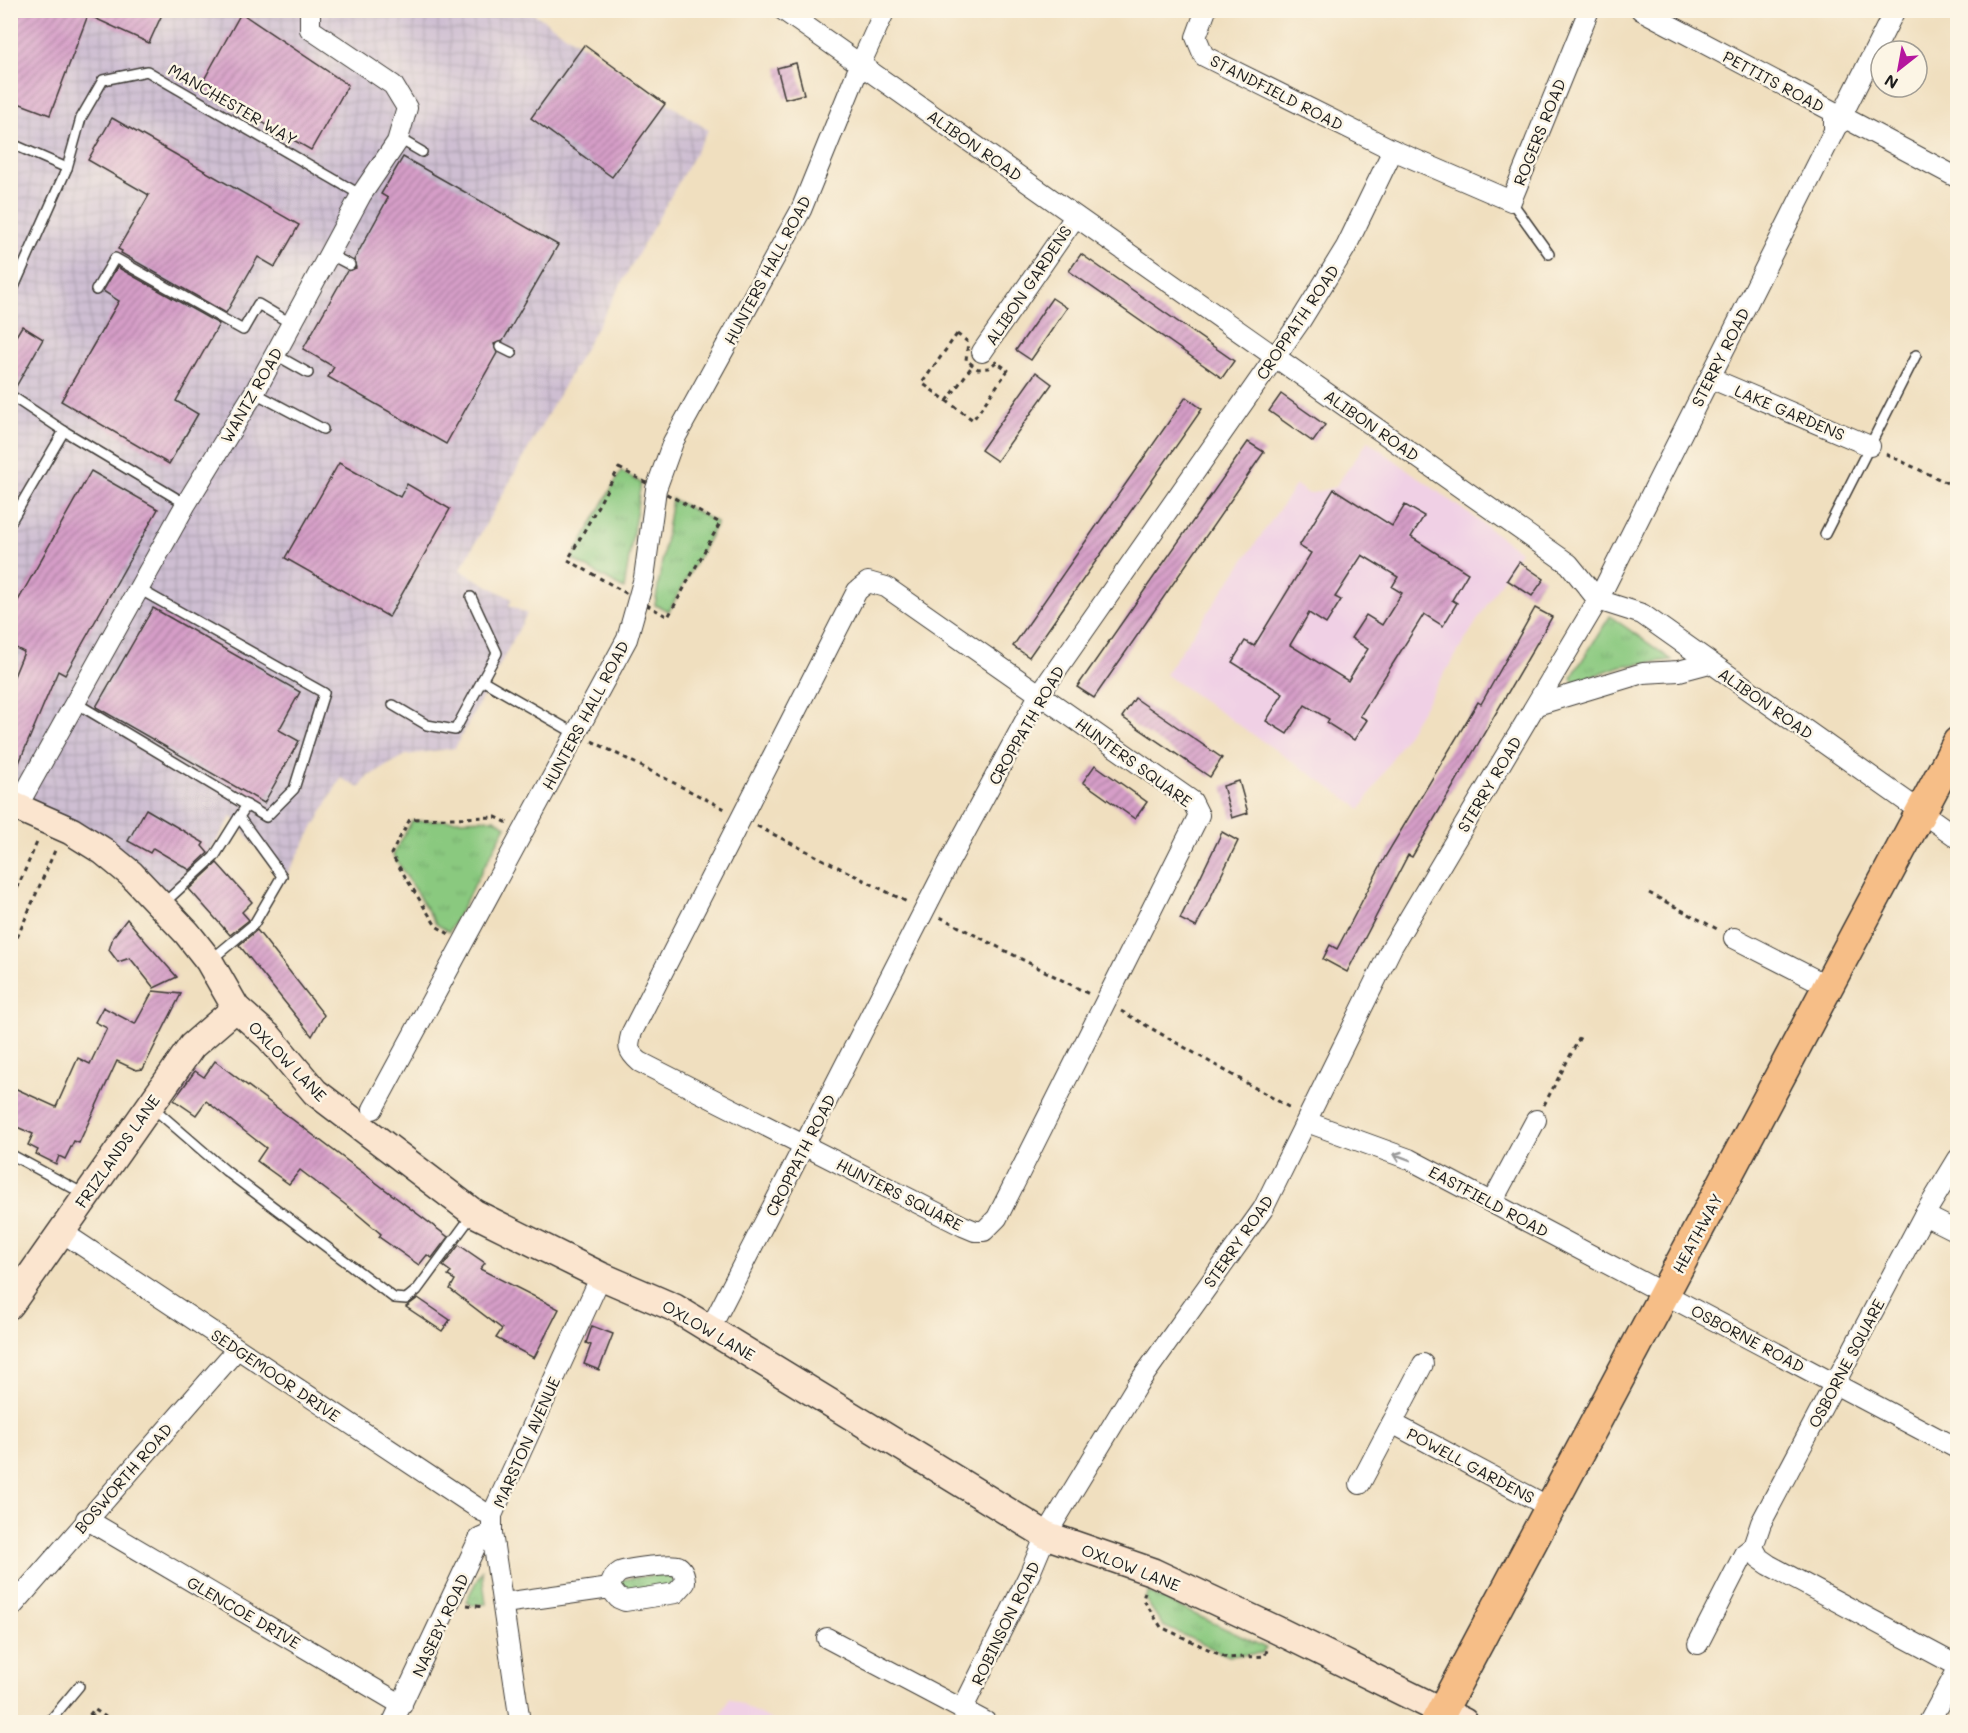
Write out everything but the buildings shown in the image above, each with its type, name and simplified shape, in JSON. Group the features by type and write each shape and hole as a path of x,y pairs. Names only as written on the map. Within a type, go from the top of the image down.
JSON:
{"main road":[{"name":"HEATHWAY","path":"1447,1719 1550,1507 1958,742"}],"street":[{"name":"WANTZ ROAD","path":"14,805 76,703 186,504 255,393 361,195 398,138 407,108 393,85 310,29 310,10"},
{"name":"ALIBON ROAD","path":"783,10 1569,564 1598,600 1642,614 1958,837"},
{"name":"HUNTERS HALL ROAD","path":"373,1109 630,630 644,578 656,489 673,442 801,210 885,10"},
{"name":"STANDFIELD ROAD","path":"1206,10 1196,37 1204,56 1393,150"},
{"name":"ROGERS ROAD","path":"1393,150 1511,201 1589,10"},
{"name":"PETTITS ROAD","path":"1641,10 1834,112 1834,127"},
{"name":"STERRY ROAD","path":"1046,1535 1137,1385 1263,1209 1392,947 1598,600 1834,127 1895,10"},
{"name":"PETTITS ROAD","path":"1834,127 1847,119 1958,178"},
{"name":"CROPPATH ROAD","path":"710,1329 925,910 1040,695 1301,320 1346,247 1393,150"},
{"name":"ALIBON GARDENS","path":"977,359 1075,217"},
{"name":"LAKE GARDENS","path":"1710,378 1870,446"},
{"name":"HUNTERS SQUARE","path":"868,582 886,588 1040,695 1192,801 1199,815 997,1218 984,1231 975,1231 963,1226 640,1062 630,1054 628,1045 857,591 868,582"},
{"path":"1537,705 1643,673 1679,671 1709,663"},
{"name":"OXLOW LANE","path":"14,805 56,824 103,851 162,905 209,961 236,1008 269,1038 315,1092 350,1122 474,1213 601,1276 675,1308 1046,1535 1153,1572 1277,1630 1447,1719"},
{"path":"1734,938 1828,986"},
{"name":"FRIZLANDS LANE","path":"15,1289 62,1232 192,1046 236,1008"},
{"name":"EASTFIELD ROAD","path":"1308,1120 1409,1159 1665,1294"},
{"path":"1492,1202 1536,1120"},
{"path":"1958,1159 1924,1215 1958,1232"},
{"name":"OSBORNE SQUARE","path":"1698,1644 1744,1554 1753,1547 1761,1523 1924,1215"},
{"name":"SEDGEMOOR DRIVE","path":"62,1232 482,1511 492,1524"},
{"name":"MARSTON AVENUE","path":"492,1524 601,1276"},
{"name":"OSBORNE ROAD","path":"1665,1294 1958,1449"},
{"name":"BOSWORTH ROAD","path":"10,1609 86,1519 237,1349"},
{"name":"POWELL GARDENS","path":"1360,1484 1424,1364"},
{"name":"POWELL GARDENS","path":"1392,1423 1550,1507"},
{"name":"GLENCOE DRIVE","path":"86,1519 398,1714"},
{"path":"492,1524 520,1722"},
{"name":"NASEBY ROAD","path":"398,1714 479,1539 492,1524"},
{"name":"ROBINSON ROAD","path":"962,1710 1030,1573 1046,1535"},
{"path":"1753,1547 1759,1558 1770,1565 1958,1667 1929,1722"},
{"path":"504,1603 610,1588"},
{"path":"827,1638 986,1722"}],"lane":[{"name":"MANCHESTER WAY","path":"10,296 67,168 81,118 103,80 147,71 361,195"},
{"path":"398,138 422,152"},
{"path":"10,143 67,168"},
{"path":"1511,201 1549,254"},
{"path":"329,254 351,265"},
{"path":"96,290 115,258 243,330 258,304 292,324"},
{"path":"500,347 512,353"},
{"path":"276,355 308,373"},
{"path":"1825,534 1916,355"},
{"path":"255,393 323,429"},
{"path":"10,395 63,431 186,504"},
{"path":"10,523 63,431"},
{"path":"76,703 266,817 294,789 324,693 139,589"},
{"path":"393,705 427,725 455,730 497,653 471,597"},
{"path":"482,680 576,733"},
{"path":"162,905 214,857 247,805"},
{"path":"209,961 254,924 282,876 239,817"},
{"path":"149,1105 226,1170 394,1298 406,1299 417,1290 474,1213"},
{"path":"10,1154 86,1195"},
{"path":"49,1722 79,1686"}],"path":[{"path":"957,334 968,342 966,360 977,359 989,368 996,362 1008,370 973,420 922,383 957,334"},
{"path":"947,401 977,359"},
{"path":"1870,446 1958,488"},
{"path":"576,733 1106,1003 1308,1120"},
{"path":"463,942 436,926 391,854 410,819 496,817 523,832"},
{"path":"10,905 56,824"},
{"path":"10,954 56,824"},
{"path":"1650,893 1734,938"},
{"path":"1536,1120 1580,1037"},
{"path":"1153,1572 1143,1599 1161,1627 1227,1658 1265,1656 1277,1630"},
{"path":"454,1597 475,1608 504,1603"},
{"path":"84,1722 93,1709 113,1722"},
{"path":"90,1714 103,1722"}],"shaded area":[{"path":"11,11 530,11 708,130 460,570 512,599 509,605 527,614 455,748 406,755 367,777 360,788 341,778 283,882 232,816 202,864 165,898 30,798 11,789"},
{"path":"1368,441 1520,551 1361,809 1165,674 1296,485 1309,494 1335,487"},
{"path":"729,1698 775,1722 718,1722"}],"green space":[{"path":"621,471 641,483 624,589 572,559"},
{"path":"672,499 716,522 716,525 669,611 655,605"},
{"path":"1610,616 1672,660 1620,666 1574,683 1571,678"},
{"path":"494,819 506,826 449,932 436,924 393,855 412,821"},
{"path":"482,1571 486,1604 472,1605 466,1601"},
{"path":"674,1572 677,1585 624,1592 619,1584 621,1580"},
{"path":"1148,1592 1266,1648 1263,1653 1229,1656 1163,1626 1145,1599"}]}
